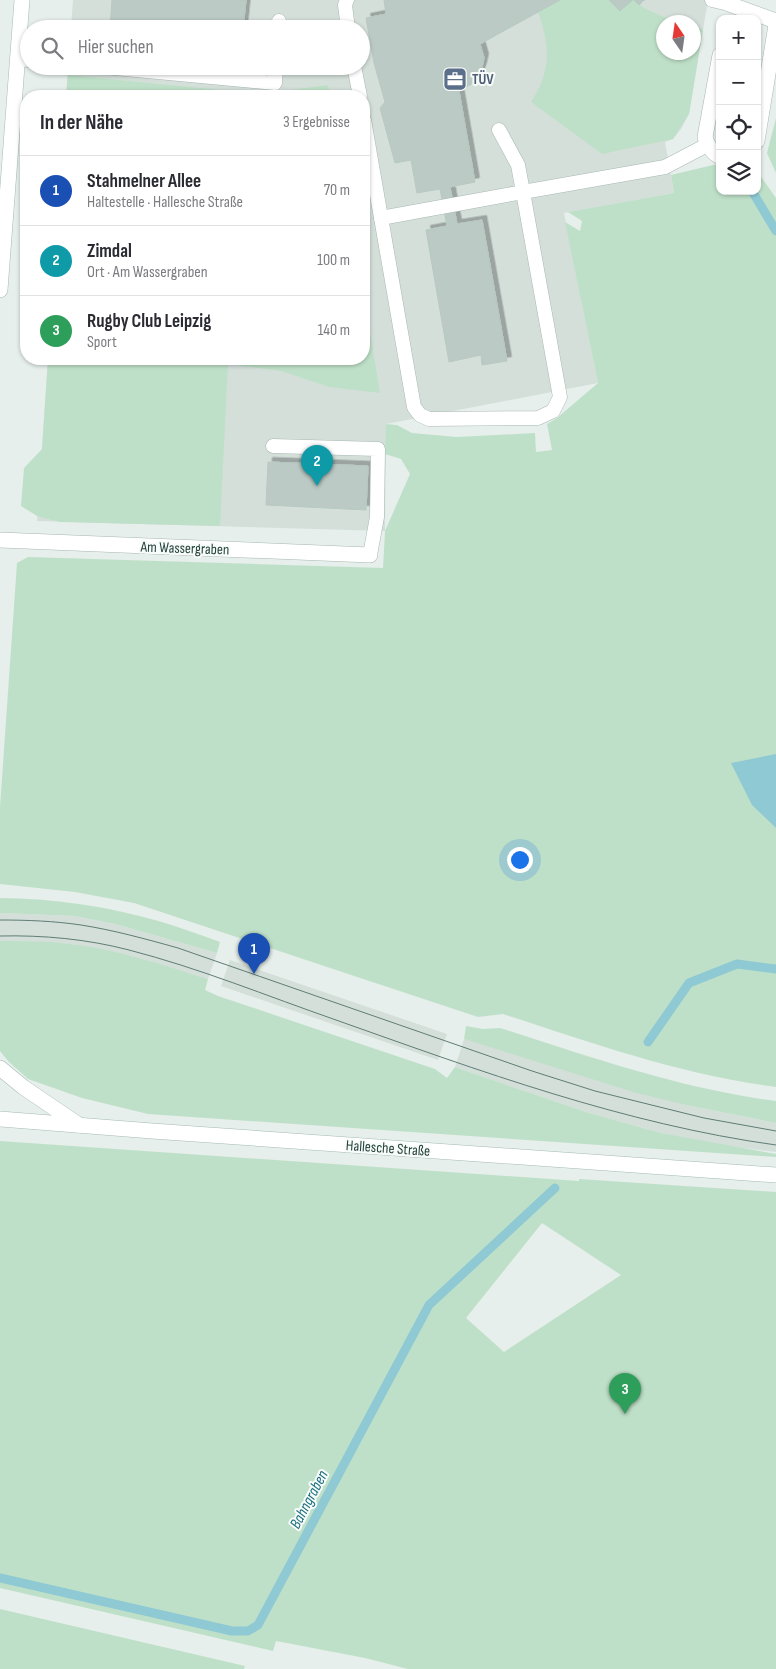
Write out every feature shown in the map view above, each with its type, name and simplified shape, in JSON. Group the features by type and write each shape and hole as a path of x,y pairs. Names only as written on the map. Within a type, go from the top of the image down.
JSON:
{"street":[{"path":"22,0 22,20"},
{"path":"728,8 776,21"},
{"path":"761,117 776,25"},
{"path":"716,154 707,145 705,137 719,60"},
{"path":"0,290 21,75"},
{"name":"Am Wassergraben","path":"0,540 370,555"},
{"path":"0,1068 23,1088 80,1126"},
{"name":"Hallesche Straße","path":"0,1119 776,1175"}],"lane":[{"path":"347,0 345,5 347,20"},
{"path":"712,0 728,8"},
{"path":"190,75 275,83 275,75"},
{"path":"356,75 359,90"},
{"path":"370,155 414,408 420,415 429,419 538,418 553,411 560,397 518,165 499,130"},
{"path":"381,218 665,167 707,145"},
{"path":"273,446 378,449 376,518 370,555"}],"shaded area":[{"path":"73,0 708,0 701,42 701,15 656,15 656,60 698,60 689,114 673,139 665,142 674,193 564,213 598,383 386,424 385,531 37,521 48,365 370,365 370,90 66,90 67,75 370,75 370,20 72,20"},
{"path":"0,913 74,916 115,924 217,953 208,979 111,951 70,944 0,941"},
{"path":"230,960 447,1034 438,1060 221,986"},
{"path":"464,1039 686,1105 776,1123 776,1152 728,1146 661,1133 586,1112 455,1067"}],"green space":[{"path":"560,0 609,0 620,11 634,0 644,8 660,15 656,15 656,60 698,60 689,114 673,139 602,154 531,102 543,79 547,58 545,36 538,12"},
{"path":"68,75 220,90 67,90"},
{"path":"328,85 329,90 290,90"},
{"path":"776,118 776,173 767,153"},
{"path":"716,165 716,195 761,195 761,177 776,198 776,1087 706,1075 638,1057 503,1014 478,1017 134,903 75,892 0,884 0,807 17,563 28,557 383,568 385,531 410,474 401,459 385,454 386,424 397,425 412,433 457,437 535,433 536,452 552,450 547,424 557,418 598,383 565,222 580,231 582,221 568,212 674,193 671,175"},
{"path":"370,332 380,393 329,387 281,371 236,365 370,365"},
{"path":"48,365 228,365 220,526 60,522 37,516 21,506 24,468 42,449"},
{"path":"0,898 62,902 123,912 162,922 220,942 217,953 115,924 74,916 0,913"},
{"path":"0,941 88,946 140,958 208,979 205,990 218,996 435,1069 447,1078 455,1067 586,1112 661,1133 776,1154 776,1157 148,1114 82,1098 28,1079 0,1051"},
{"path":"466,1026 483,1029 500,1028 636,1071 706,1089 776,1101 776,1123 633,1092 464,1039"},
{"path":"0,1141 579,1181 579,1179 776,1192 776,1669 408,1669 365,1658 276,1641 273,1651 0,1588","holes":["542,1223 621,1275 504,1352 466,1318"]},
{"path":"0,1609 245,1666 244,1669 0,1669"}],"water":[{"path":"776,754 776,828 752,805 731,763"}],"building":[{"path":"112,0 246,0 244,20 111,20"},
{"path":"384,0 560,0 480,44 484,58 479,76 473,83 459,91 475,182 450,187 457,224 482,220 507,361 482,365 481,355 449,362 426,230 447,226 440,189 417,193 411,160 395,163 380,108 385,102 374,63 370,40 370,20 366,20 366,18 386,14"},
{"path":"609,0 632,0 620,11"},
{"path":"634,0 644,0 639,5"},
{"path":"268,462 368,466 366,510 266,505"}],"waterway":[{"path":"754,195 776,231"},
{"name":"Bahngraben","path":"648,1042 689,983 737,964 776,969"},
{"name":"Bahngraben","path":"0,1578 232,1631 248,1631 258,1625 429,1305 555,1188"}],"tram line":[{"path":"0,920 41,921 81,925 154,941 595,1091 704,1118 776,1131"},
{"path":"0,936 32,936 97,943 155,957 553,1094 663,1124 719,1136 776,1145"}],"place":[{"name":"TÜV","path":"455,79"},
{"name":"Zimdal","path":"317,486"},
{"name":"Stahmelner Allee","path":"254,974"},
{"name":"Rugby Club Leipzig","path":"625,1414"}]}
